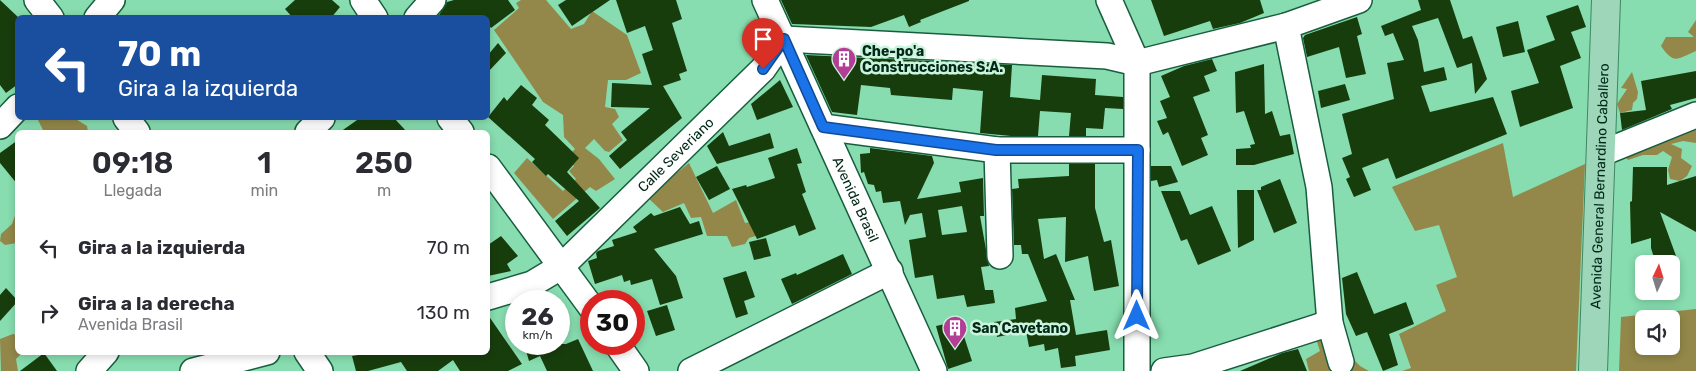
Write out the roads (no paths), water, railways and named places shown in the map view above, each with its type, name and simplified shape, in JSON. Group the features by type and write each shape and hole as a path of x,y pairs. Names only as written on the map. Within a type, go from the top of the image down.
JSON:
{"main road":[{"name":"Avenida General Bernardino Caballero","path":"1593,371 1606,0"}],"street":[{"path":"37,0 49,15"},
{"path":"100,15 112,0"},
{"path":"363,0 373,15"},
{"path":"420,15 433,0"},
{"name":"Avenida Brasil","path":"765,0 934,371"},
{"path":"1109,0 1137,63 1137,371"},
{"path":"784,39 1107,56 1137,63 1286,26 1359,0"},
{"path":"1286,26 1319,187 1330,323 1341,362"},
{"name":"Calle Severiano","path":"490,296 532,284 562,266 763,69 784,39"},
{"path":"0,126 15,109"},
{"path":"1600,154 1696,115"},
{"path":"128,120 135,130"},
{"path":"310,130 320,120"},
{"path":"452,120 459,130"},
{"path":"823,127 996,150 1138,150"},
{"path":"996,150 1000,256"},
{"path":"490,170 580,291"},
{"path":"691,371 890,271"},
{"path":"1164,371 1193,367 1330,323"},
{"path":"89,371 103,355"},
{"path":"193,371 255,355"},
{"path":"308,355 320,371"},
{"path":"625,355 636,371"}],"place":[{"name":"Che-po'a Construcciones S.A.","path":"844,80"},
{"name":"San Cavetano","path":"955,349"}]}
